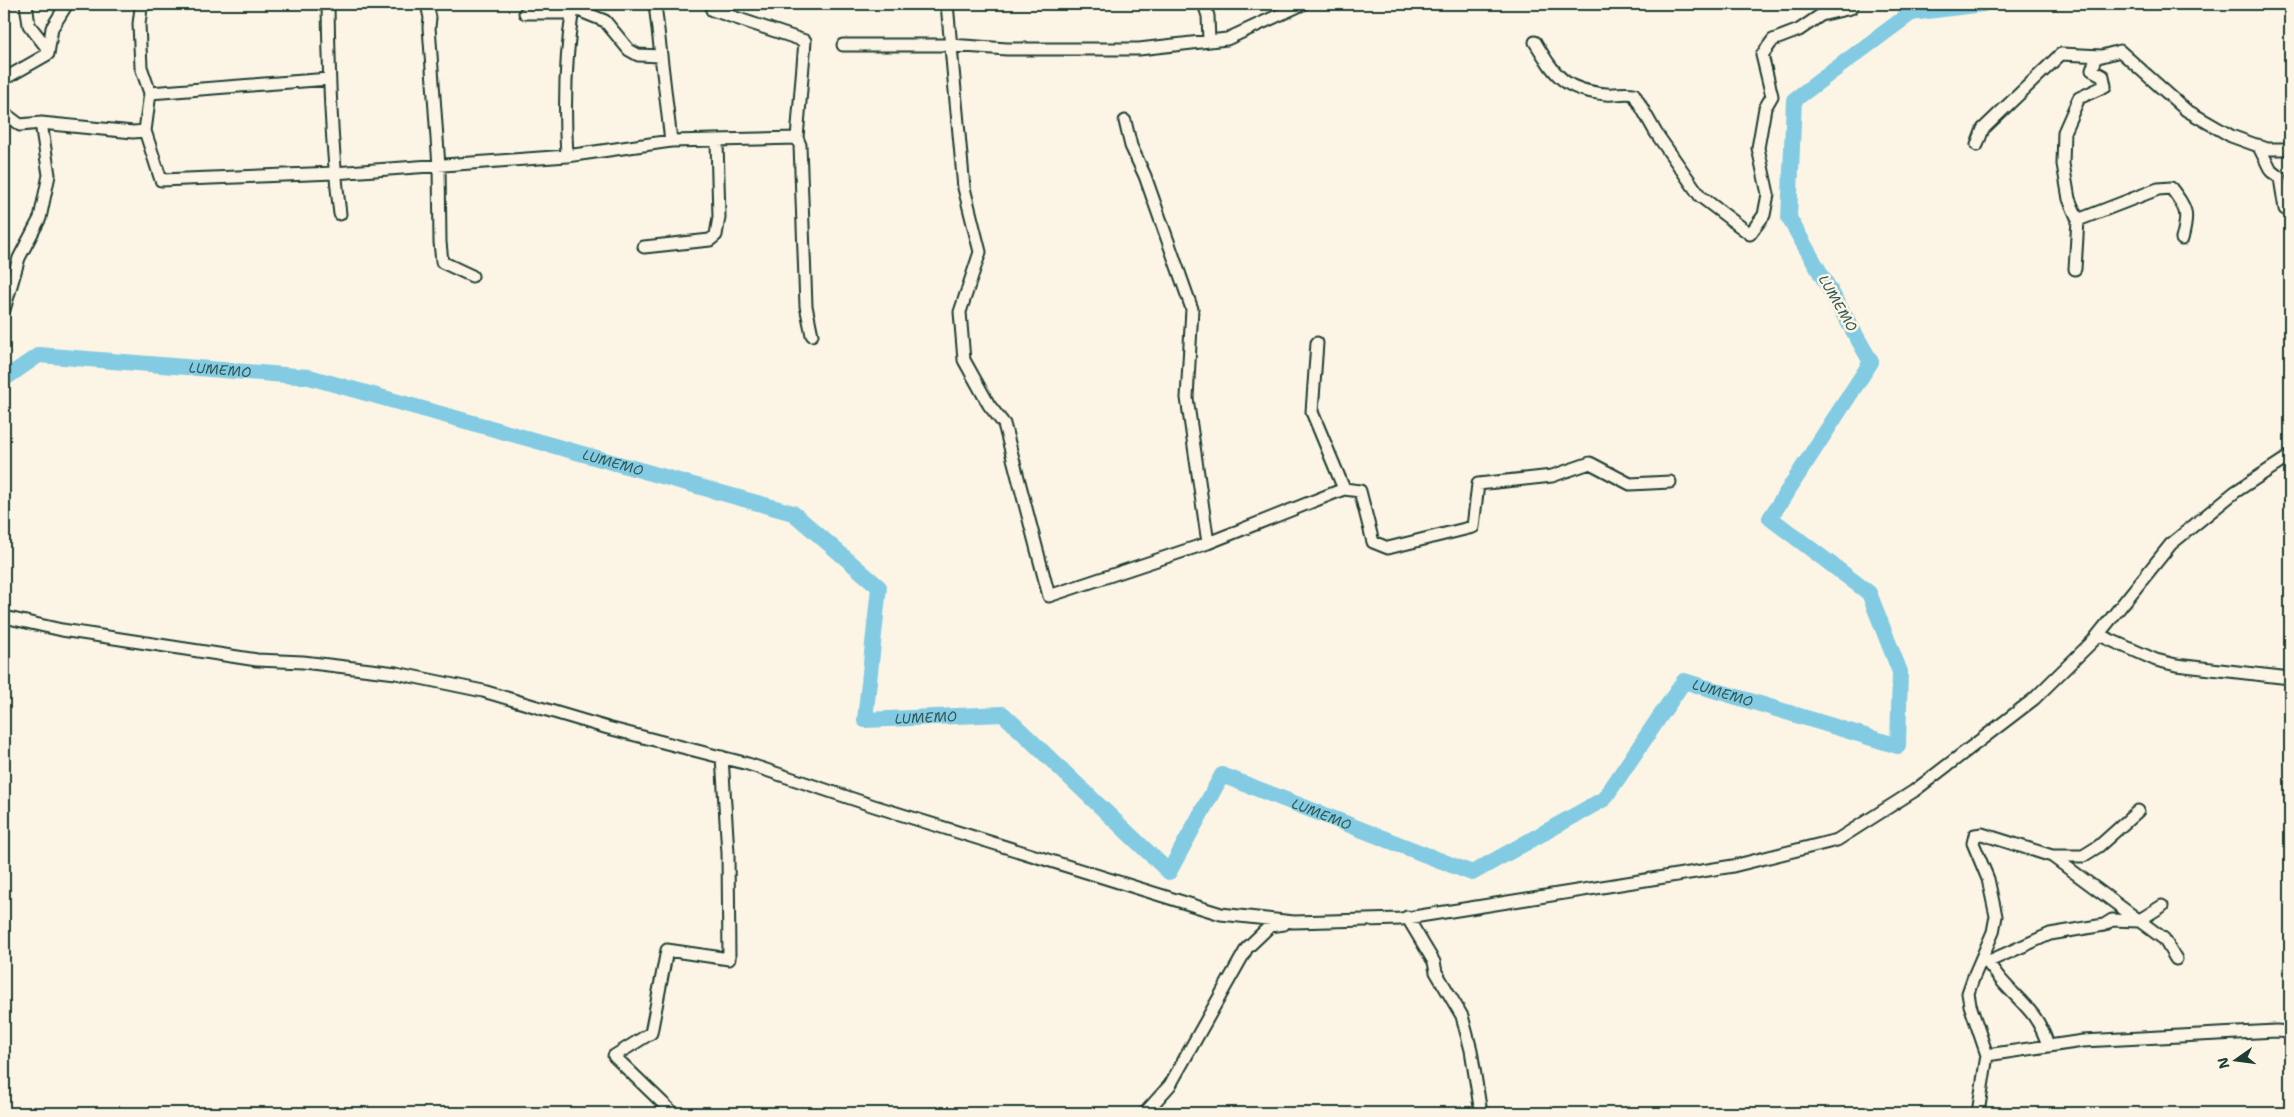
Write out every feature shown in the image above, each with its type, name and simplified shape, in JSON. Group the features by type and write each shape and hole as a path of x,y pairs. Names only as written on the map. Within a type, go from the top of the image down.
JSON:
{"street":[{"path":"26,4 29,25 48,50"},
{"path":"4,79 48,54 52,28 67,4"},
{"path":"144,4 141,8 139,24 141,67 150,93 145,131 161,180 334,173 439,166 567,156 671,141 797,138"},
{"path":"328,4 329,79 334,173 340,214"},
{"path":"427,4 430,18 428,27 439,166 442,262 472,276"},
{"path":"655,4 671,141"},
{"path":"946,4 964,188 980,252 960,312 964,360 989,405 1004,424 1049,596 1208,543 1344,489 1360,491 1373,542 1388,548 1473,527 1478,484 1552,476 1590,463 1630,484 1670,482"},
{"path":"1204,4 1208,16 1209,41"},
{"path":"843,45 950,44 1007,49 1139,49 1227,39 1303,4"},
{"path":"1535,42 1552,71 1573,88 1595,93 1634,94 1656,133 1700,196 1750,234 1764,215 1768,194 1758,148 1765,108 1772,96 1762,55 1773,40 1799,30 1821,15 1851,8 1853,4"},
{"path":"567,156 564,109 568,8"},
{"path":"525,13 573,8 605,22 629,50 638,55 661,56"},
{"path":"712,10 805,41 797,138 800,145 806,306 812,335"},
{"path":"1977,145 1983,130 2060,54 2097,56 2120,51 2186,110 2231,136 2267,149 2290,149"},
{"path":"2075,268 2078,220 2069,199 2063,164 2064,132 2079,98 2105,86 2103,76 2092,70 2097,56"},
{"path":"150,93 329,79"},
{"path":"4,113 20,125 40,123 133,132 145,131"},
{"path":"1125,121 1131,146 1144,176 1192,309 1187,398 1208,543"},
{"path":"4,310 19,258 40,218 49,175 40,123"},
{"path":"644,247 710,240 716,235 719,217 717,141"},
{"path":"2258,145 2271,171 2280,178 2285,209"},
{"path":"2078,220 2158,189 2171,188 2181,201 2188,219 2182,239"},
{"path":"1317,343 1312,412 1344,489"},
{"path":"1145,1113 1170,1085 1246,948 1270,926 1294,922 1407,917 1733,866 1837,840 1914,791 2034,699 2098,635 2171,544 2235,492 2290,456"},
{"path":"4,618 62,630 257,660 303,662 396,672 483,691 608,728 748,764 892,812 1221,914 1294,922"},
{"path":"2098,635 2156,660 2176,665 2290,678"},
{"path":"673,1113 614,1056 650,1033 667,950 729,959 728,853 722,757"},
{"path":"1978,1113 1987,1055 1970,1005 1968,993 1974,976 1985,960 1996,916 1988,879 1973,843 1975,836 1982,834 2052,856 2083,856 2099,846 2138,811"},
{"path":"2052,856 2164,939 2176,958"},
{"path":"1985,960 2050,934 2104,925 2112,920 2138,921 2162,906"},
{"path":"1407,917 1434,962 1440,980 1462,1016 1471,1050 1481,1113"},
{"path":"1985,960 2001,980 2033,1012 2042,1028 2048,1045"},
{"path":"1987,1055 2084,1041 2276,1031 2290,1032"}],"waterway":[{"name":"LUMEMO","path":"4,379 39,355 309,377 793,513 879,587 865,720 1003,714 1169,872 1222,775 1472,873 1604,799 1684,681 1898,746 1900,672 1869,593 1770,518 1871,362 1789,218 1794,100 1911,13 1983,4"}]}
